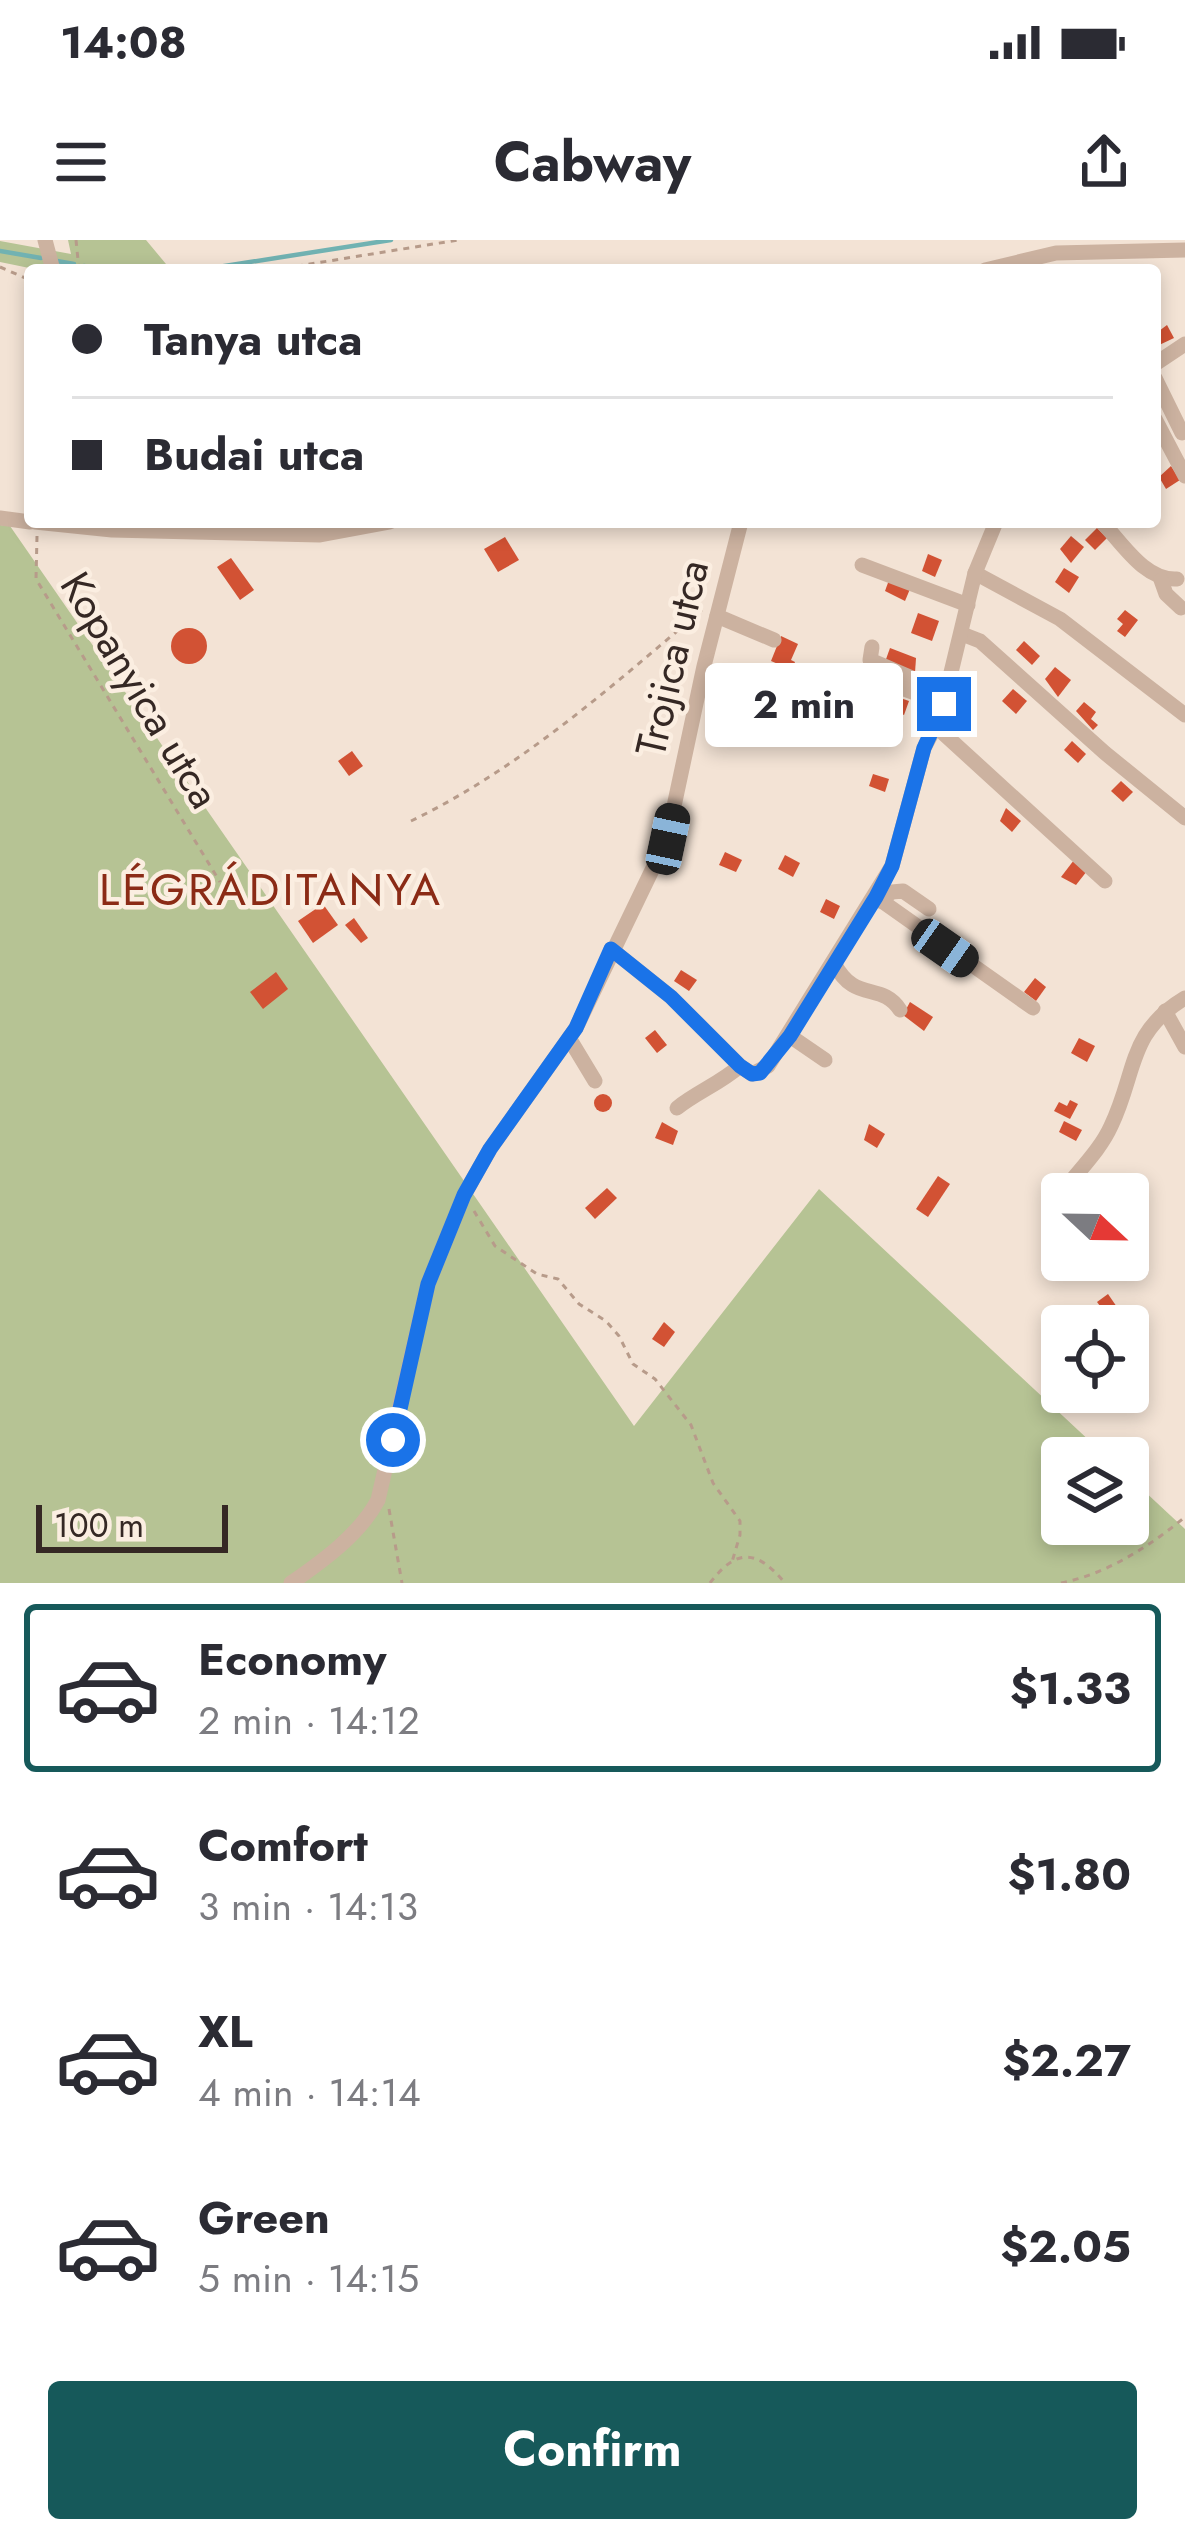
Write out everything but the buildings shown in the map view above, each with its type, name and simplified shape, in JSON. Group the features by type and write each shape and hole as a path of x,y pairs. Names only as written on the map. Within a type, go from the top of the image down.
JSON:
{"street":[{"path":"1010,264 1106,246 1185,250"},
{"path":"1161,390 1182,433"},
{"path":"1161,430 1185,476"},
{"path":"153,528 320,536 360,528"},
{"name":"Trojica utca","path":"378,1500 428,1284 464,1195 490,1149 569,1038 668,839 739,528"},
{"path":"611,949 671,997 740,1066 760,1073 790,1036 878,899 892,866 924,748 944,703 975,574 994,528"},
{"path":"1109,528 1169,579 1166,594 1181,608"},
{"path":"862,565 968,605"},
{"path":"975,574 1060,619 1185,715"},
{"path":"718,610 774,640"},
{"path":"962,634 980,640 1185,818"},
{"path":"872,647 870,660 914,680 944,703"},
{"path":"896,686 944,703"},
{"path":"944,703 944,734 1105,881"},
{"path":"878,899 903,891 929,909"},
{"path":"878,899 1033,1007"},
{"path":"834,963 852,988 890,998 900,1010"},
{"path":"1077,1173 1112,1124 1145,1031 1185,998"},
{"path":"1165,1011 1185,1046"},
{"path":"790,1036 825,1060"},
{"path":"569,1038 595,1081"},
{"path":"677,1108 692,1096 708,1092 740,1066"},
{"path":"291,1583 370,1516 378,1500"}],"path":[{"path":"310,264 458,240"},
{"name":"Kopanyica utca","path":"35,528 36,579 220,882"},
{"path":"411,821 475,787 577,716 710,603 718,610"},
{"path":"476,1196 473,1210 495,1246 537,1274 558,1280 579,1304 606,1321 633,1364 655,1379 692,1425 713,1483 740,1521 733,1562"},
{"path":"378,1500 389,1509 402,1583"},
{"path":"1061,1583 1153,1544 1185,1516"},
{"path":"710,1583 733,1562 750,1556 763,1558 785,1583"}],"green space":[{"path":"68,240 146,240 166,264 24,267 0,262 0,241 71,254"},
{"path":"0,525 10,526 634,1426 819,1189 1041,1396 1041,1413 1060,1413 1085,1437 1041,1437 1041,1545 1149,1545 1149,1496 1185,1529 1185,1583 0,1583"}],"waterway":[{"path":"237,264 391,240"},
{"path":"0,251 41,258"},
{"path":"57,261 74,264"}],"district":[{"name":"LÉGRÁDITANYA","path":"271,889"}],"route":[{"path":"393,1440 428,1284 464,1195 490,1149 576,1028 611,949 671,997 740,1066 760,1073 790,1036 892,866 924,748 944,704"}]}
